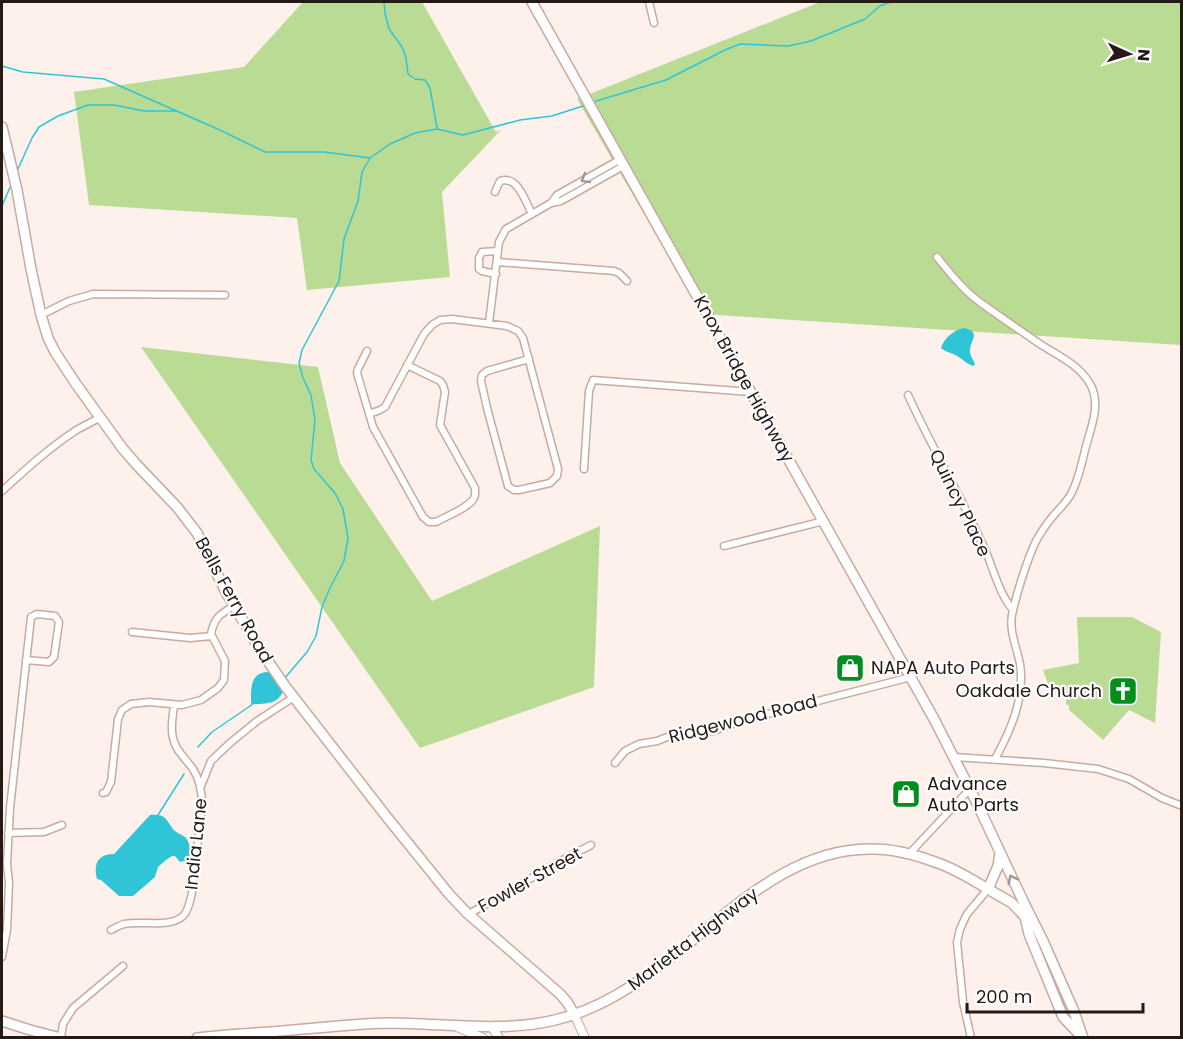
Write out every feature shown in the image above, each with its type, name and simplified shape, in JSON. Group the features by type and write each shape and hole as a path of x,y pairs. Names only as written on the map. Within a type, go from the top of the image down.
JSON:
{"main road":[{"name":"Knox Bridge Highway","path":"536,3 589,103 912,677 954,757"},
{"name":"Bells Ferry Road","path":"2,127 17,190 40,315 55,352 136,464 177,507 197,533 234,606 257,644 294,697 386,816 449,894 560,994 574,1014"},
{"name":"Marietta Highway","path":"954,757 1044,941 1083,1037"},
{"name":"Marietta Highway","path":"197,1038 272,1035 326,1026 363,1024 492,1027 553,1021 615,996 647,976 744,899 795,867 826,855 858,850 882,849 909,854 949,867 1012,903 1044,941"},
{"path":"988,889 998,866 1000,853"},
{"name":"Marietta Highway","path":"1026,917 1029,934 1063,1017 1083,1037"},
{"path":"2,1021 47,1036 61,1037"}],"street":[{"path":"649,2 654,23"},
{"path":"489,322 499,242 506,229 551,203 557,195 623,162"},
{"path":"495,192 500,181 507,179 512,181 532,214"},
{"path":"495,273 482,271 479,268 479,258 482,252 498,251"},
{"path":"937,257 966,291 979,302 1038,343 1065,358 1083,376 1094,393 1094,418 1077,480 1063,506 1054,515 1036,542 1015,600 1011,617 1021,675 1020,696 1010,730 995,759"},
{"path":"497,262 614,271 627,281"},
{"path":"40,315 69,301 93,294 225,295"},
{"path":"369,414 385,407 424,334 432,325 440,320 452,319 507,326 518,331 523,338 529,359 558,469 557,476 549,483 519,490 508,486 481,381 482,375 487,371 529,359"},
{"path":"367,351 357,373 373,427 423,517 429,522 436,522 474,500 475,489 440,424 445,392 443,385 440,381 407,365"},
{"path":"584,469 589,391 593,380 751,392"},
{"name":"Quincy Place","path":"908,396 983,544 1000,588 1014,610"},
{"path":"2,489 76,431 101,417"},
{"path":"724,546 824,521"},
{"path":"103,793 106,792 111,782 118,719 122,710 137,703 182,705 201,700 210,695 224,680 225,661 211,634 216,619 222,612 234,606"},
{"path":"2,957 7,930 8,833 26,660 31,617 37,614 55,616 59,622 54,657 49,662 26,660"},
{"path":"132,632 190,638 212,636"},
{"name":"Ridgewood Road","path":"615,763 625,751 639,744 657,741 675,734 713,731 744,720 912,677"},
{"path":"200,786 211,761 230,743 257,721 294,697"},
{"name":"India Lane","path":"111,930 123,924 170,923 184,915 189,907 202,793 194,770 173,740 171,727 174,705"},
{"path":"954,757 1063,764 1098,769 1129,779 1162,798 1182,806"},
{"path":"909,854 970,789"},
{"path":"8,833 44,832 62,825"},
{"name":"Fowler Street","path":"469,914 591,845"},
{"path":"971,1038 963,1002 957,942 967,914 988,889"},
{"path":"61,1037 63,1024 73,1008 123,966"},
{"path":"574,1014 585,1038"},
{"path":"453,1025 483,1038"},
{"path":"492,1027 499,1038"}],"green space":[{"path":"303,2 422,2 496,132 501,130 442,192 450,277 307,290 297,218 89,205 74,92 244,67"},
{"path":"820,2 1181,2 1181,345 702,314 577,99"},
{"path":"141,347 318,367 340,463 432,601 600,526 594,687 420,748"},
{"path":"1077,617 1132,617 1161,632 1155,723 1129,710 1103,740 1069,710 1066,697 1060,696 1060,690 1052,690 1049,687 1043,670 1079,663"}],"water":[{"path":"964,328 974,334 970,347 975,365 973,366 941,348 950,335"},
{"path":"266,672 278,673 285,686 283,692 273,702 252,704 254,679"},
{"path":"150,815 159,815 164,818 174,830 185,837 190,848 189,860 180,862 172,856 158,867 155,877 133,896 119,896 97,879 96,864 104,856 114,854"}],"waterway":[{"path":"384,2 389,29 402,47 408,74 415,79 425,80 430,88 437,128"},
{"path":"593,102 666,80 740,44 788,46 811,41 865,19 880,6 891,2"},
{"path":"2,66 23,72 104,79 265,152 324,152 370,158"},
{"path":"17,171 39,127 58,116 88,105 114,105 144,111 176,111"},
{"path":"284,679 307,652 316,636 322,607 344,561 348,538 343,509 335,493 314,469 311,460 315,420 311,395 299,363 302,350 339,281 344,239 358,201 362,172 370,158 390,144 415,133 437,129 463,135 520,120 552,116 586,105"},
{"path":"2,206 11,185"},
{"path":"198,747 212,732 253,704"},
{"path":"158,815 184,774"}],"place":[{"name":"NAPA Auto Parts","path":"850,668"},
{"name":"Oakdale Church","path":"1123,691"},
{"name":"Advance Auto Parts","path":"906,794"}]}
